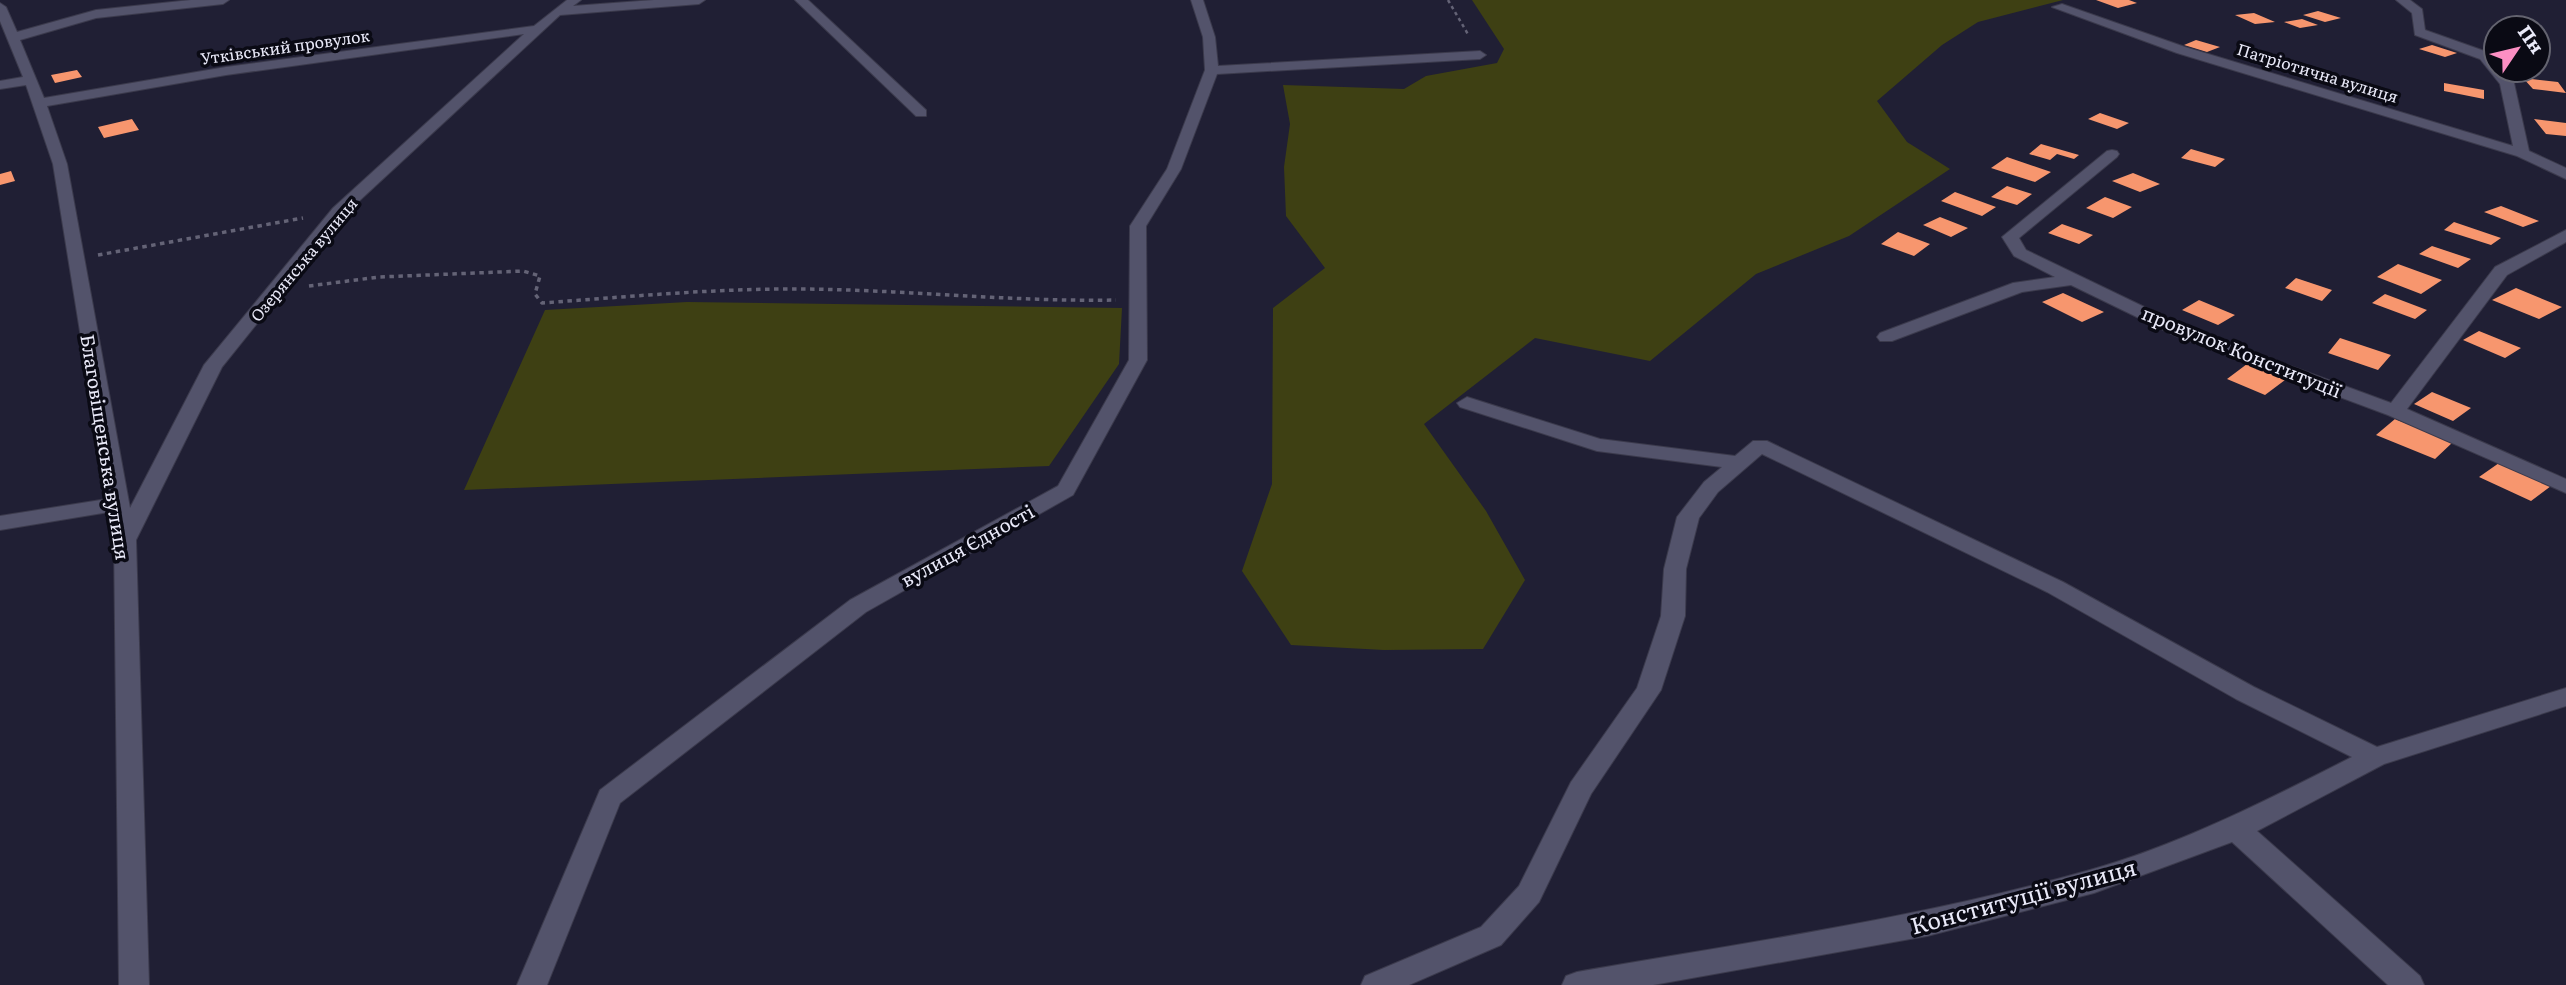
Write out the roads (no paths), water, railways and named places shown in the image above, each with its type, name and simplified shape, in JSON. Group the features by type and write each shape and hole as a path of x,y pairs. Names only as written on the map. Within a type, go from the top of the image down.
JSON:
{"street":[{"path":"13,38 50,25 96,15 223,0"},
{"name":"Озерянська вулиця","path":"125,540 213,365 339,211 556,12 575,0"},
{"path":"556,12 699,0"},
{"path":"801,0 921,113"},
{"name":"вулиця Єдності","path":"532,985 608,797 858,606 1066,491 1138,360 1138,226 1174,169 1212,70 1209,37 1197,0"},
{"path":"2402,0 2418,12 2419,32 2482,56"},
{"name":"Благовіщенська вулиця","path":"0,7 31,80 60,164 125,540 134,985"},
{"name":"Патріотична вулиця","path":"2058,7 2181,50 2522,153 2566,174"},
{"name":"Утківський провулок","path":"39,103 226,71 537,29"},
{"path":"1212,70 1480,54"},
{"path":"0,85 31,80"},
{"path":"2507,84 2522,153"},
{"name":"провулок Конституції","path":"2112,155 2010,237 2020,253 2182,332 2395,411 2566,487"},
{"path":"2395,411 2501,271 2566,235"},
{"path":"1886,337 2019,287 2074,279"},
{"path":"1467,403 1597,445 1739,463"},
{"path":"1376,985 1491,936 1529,894 1580,789 1649,690 1673,616 1675,569 1688,517 1711,487 1760,445 2055,587 2245,693 2375,757"},
{"path":"0,523 119,504"},
{"name":"Конституції вулиця","path":"1577,985 1927,924 2094,881 2236,829 2375,757 2566,697"},
{"path":"2236,829 2409,985"}]}
